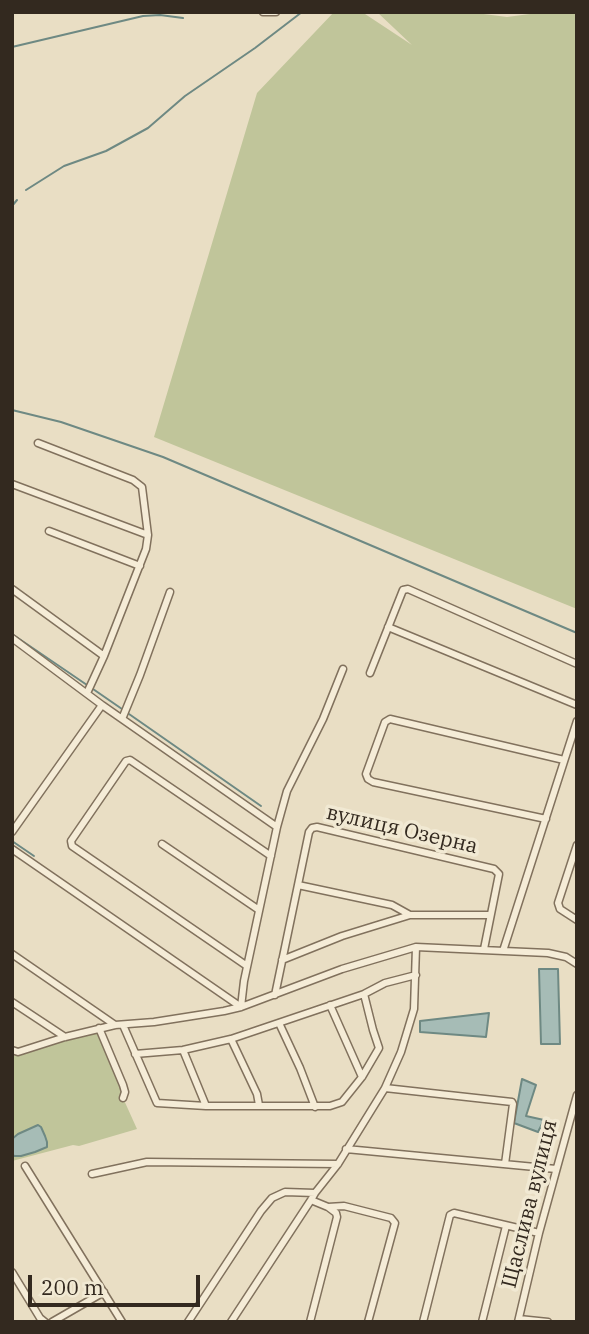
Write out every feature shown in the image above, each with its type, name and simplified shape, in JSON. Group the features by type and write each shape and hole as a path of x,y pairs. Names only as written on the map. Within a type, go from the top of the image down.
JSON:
{"street":[{"path":"263,12 276,12"},
{"path":"38,443 133,480 142,487 148,535 146,550 87,693"},
{"path":"12,484 148,535"},
{"path":"49,531 140,566"},
{"path":"12,589 104,656"},
{"path":"370,673 403,590 408,589 577,664"},
{"path":"122,719 170,592"},
{"path":"388,627 577,705"},
{"path":"12,638 102,705 277,827"},
{"path":"241,1007 247,966 287,791 323,719 343,669"},
{"path":"12,832 102,705"},
{"path":"546,819 373,782 366,774 385,722 390,719 564,760"},
{"path":"503,951 577,721"},
{"path":"247,966 72,846 71,841 126,761 130,760 271,856"},
{"name":"вулиця Озерна","path":"275,995 312,828 494,869 499,873 484,949"},
{"path":"162,844 259,910"},
{"path":"577,845 558,903 560,909 577,920"},
{"path":"12,849 241,1007"},
{"path":"299,885 392,905 410,915"},
{"path":"282,960 365,928 410,915 490,915"},
{"path":"14,1052 99,1028 182,1018 241,1007 342,969 416,947 548,953 566,957 577,964"},
{"path":"231,1322 386,1088 401,1052 414,1009 416,947"},
{"path":"12,954 119,1025 157,1103 315,1107 342,1102 362,1077 379,1048 364,994"},
{"path":"135,1054 183,1050 231,1039 416,975"},
{"path":"12,1002 65,1037"},
{"path":"330,1005 362,1077"},
{"path":"279,1023 315,1107"},
{"path":"99,1028 123,1085 123,1098"},
{"path":"231,1039 260,1105"},
{"path":"183,1050 206,1106"},
{"path":"386,1088 512,1102 505,1164"},
{"name":"Щаслива вулиця","path":"519,1320 539,1233 577,1095"},
{"path":"346,1149 556,1170"},
{"path":"92,1174 148,1162 338,1164"},
{"path":"26,1166 122,1322"},
{"path":"188,1322 254,1220 272,1198 285,1192 316,1193"},
{"path":"310,1322 337,1217 328,1207 312,1200"},
{"path":"328,1207 344,1206 391,1218 395,1223 368,1322"},
{"path":"423,1322 450,1215 454,1213 539,1233"},
{"path":"482,1322 506,1226"},
{"path":"12,1272 40,1318 46,1322"},
{"path":"52,1322 104,1292"},
{"path":"519,1320 548,1322"}],"green space":[{"path":"334,12 362,12 412,45 377,12 468,12 507,17 545,12 577,12 577,609 154,437 257,93"},
{"path":"99,1028 123,1088 123,1098 137,1129 12,1161 12,1056"}],"water":[{"path":"539,969 558,969 560,1044 541,1044"},
{"path":"489,1013 486,1037 420,1032 420,1021"},
{"path":"522,1079 536,1085 526,1116 544,1120 538,1132 514,1123"},
{"path":"38,1125 45,1136 47,1147 14,1156 12,1139"}],"waterway":[{"path":"26,190 64,166 106,151 148,128 185,96 302,12"},
{"path":"12,47 143,16 183,18"},
{"path":"12,206 17,200"},
{"path":"12,410 61,422 163,457 577,633"},
{"path":"12,634 87,685"},
{"path":"93,689 122,709"},
{"path":"129,714 261,806"},
{"path":"12,841 34,856"}]}
